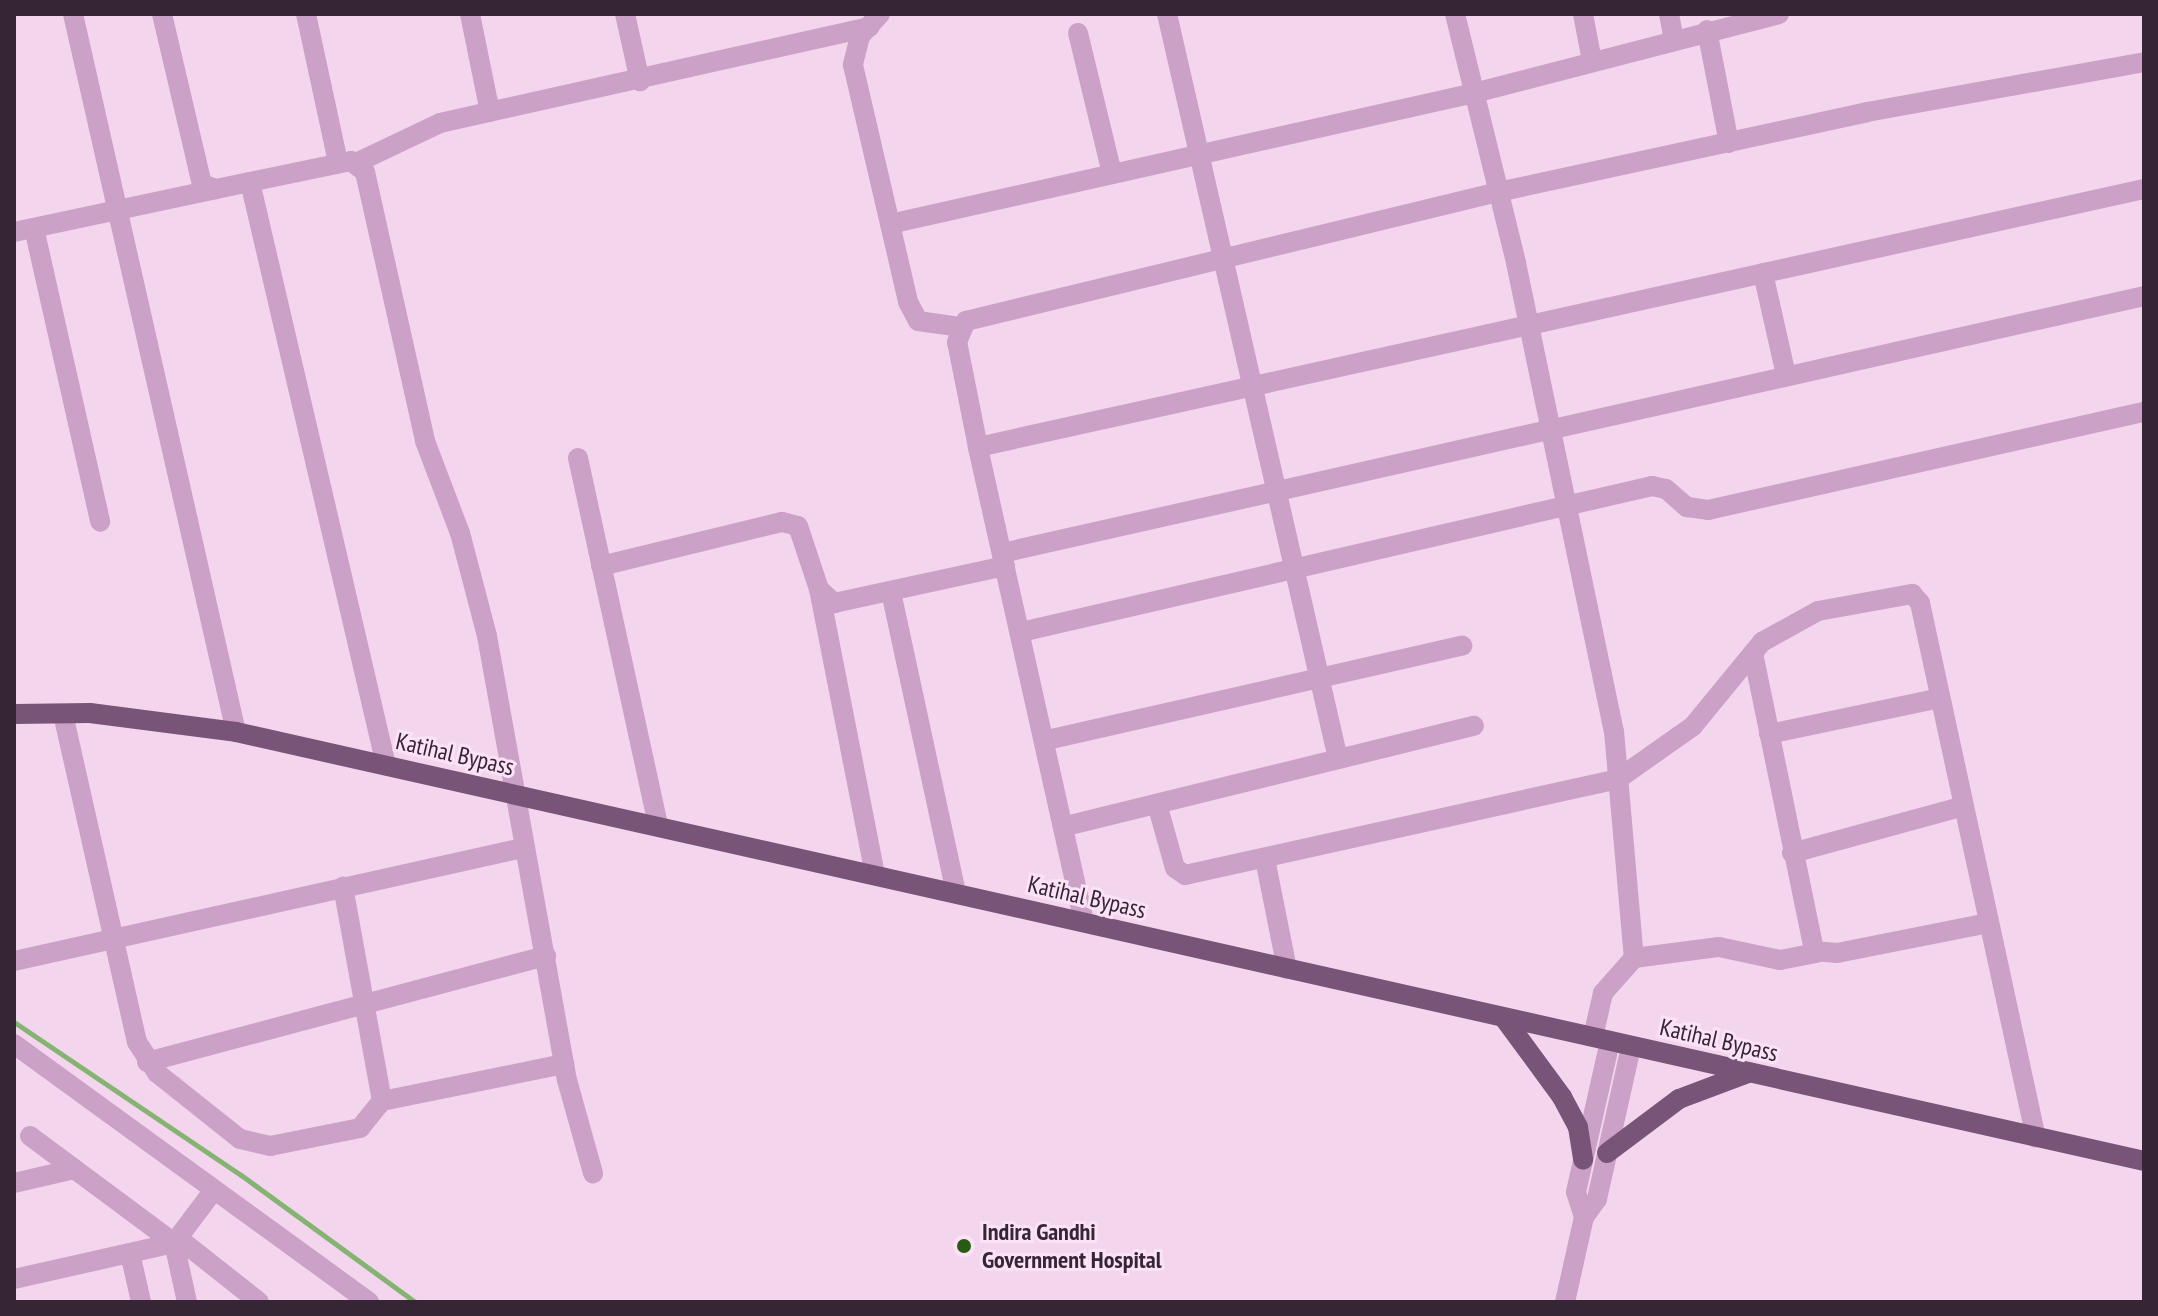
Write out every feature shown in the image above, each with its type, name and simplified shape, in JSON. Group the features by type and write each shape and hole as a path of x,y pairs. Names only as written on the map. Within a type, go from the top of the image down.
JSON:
{"main road":[{"name":"Katihal Bypass","path":"14,714 63,714 236,732 2144,1161"},
{"path":"1504,1018 1562,1097 1578,1127 1583,1160"},
{"path":"1607,1153 1679,1099 1748,1073"}],"street":[{"path":"73,14 236,732"},
{"path":"162,14 197,177 216,189"},
{"path":"306,14 348,162 375,205 425,441 475,588 564,1064 593,1173"},
{"path":"470,14 490,112"},
{"path":"625,14 640,81"},
{"path":"1167,14 1338,759"},
{"path":"1455,14 1570,507 1614,731 1634,958"},
{"path":"1583,14 1592,61"},
{"path":"1669,14 1674,39"},
{"path":"890,224 1474,93 1750,17 1779,14"},
{"path":"100,522 24,230 348,162 421,130 490,112 640,81 874,21"},
{"path":"874,21 855,47 853,65 913,314 925,324 960,327 972,318 1498,192 1729,143 2144,62"},
{"path":"1707,30 1729,143"},
{"path":"1078,33 1112,174"},
{"path":"250,182 386,765"},
{"path":"978,447 2144,189"},
{"path":"1763,273 1786,375"},
{"path":"819,589 834,603 891,592 1004,559 1278,491 2144,296"},
{"path":"960,327 957,342 978,447 1047,740 1084,922"},
{"path":"1021,632 1660,486 1687,507 1708,510 2144,412"},
{"path":"578,458 658,826"},
{"path":"601,566 789,522 800,531 819,589 875,875"},
{"path":"891,592 956,893"},
{"path":"1157,804 1179,874 1265,859 1618,779 1693,726 1762,642 1818,611 1906,592 1920,603 2036,1138"},
{"path":"1047,740 1462,646"},
{"path":"1753,653 1792,853 1817,953"},
{"path":"1769,734 1940,698"},
{"path":"63,714 137,1042 147,1062 225,1129 256,1144 270,1146 360,1128 382,1101 564,1064"},
{"path":"1066,826 1474,726"},
{"path":"1792,853 1964,806"},
{"path":"14,961 523,848"},
{"path":"1265,859 1287,969"},
{"path":"343,887 382,1101"},
{"path":"1584,1217 1576,1192 1601,1039 1603,993 1634,958 1719,947 1780,960 1989,923"},
{"path":"147,1062 366,1001 546,956"},
{"path":"14,1044 369,1302"},
{"path":"1565,1302 1584,1217 1597,1199 1631,1047"},
{"path":"30,1136 259,1302"},
{"path":"14,1183 74,1169"},
{"path":"14,1279 176,1240 214,1190"},
{"path":"176,1240 187,1302"},
{"path":"130,1253 141,1302"}],"waterway":[{"path":"14,1022 241,1175 415,1302"}],"place":[{"name":"Indira Gandhi Government Hospital","path":"964,1246"}]}
